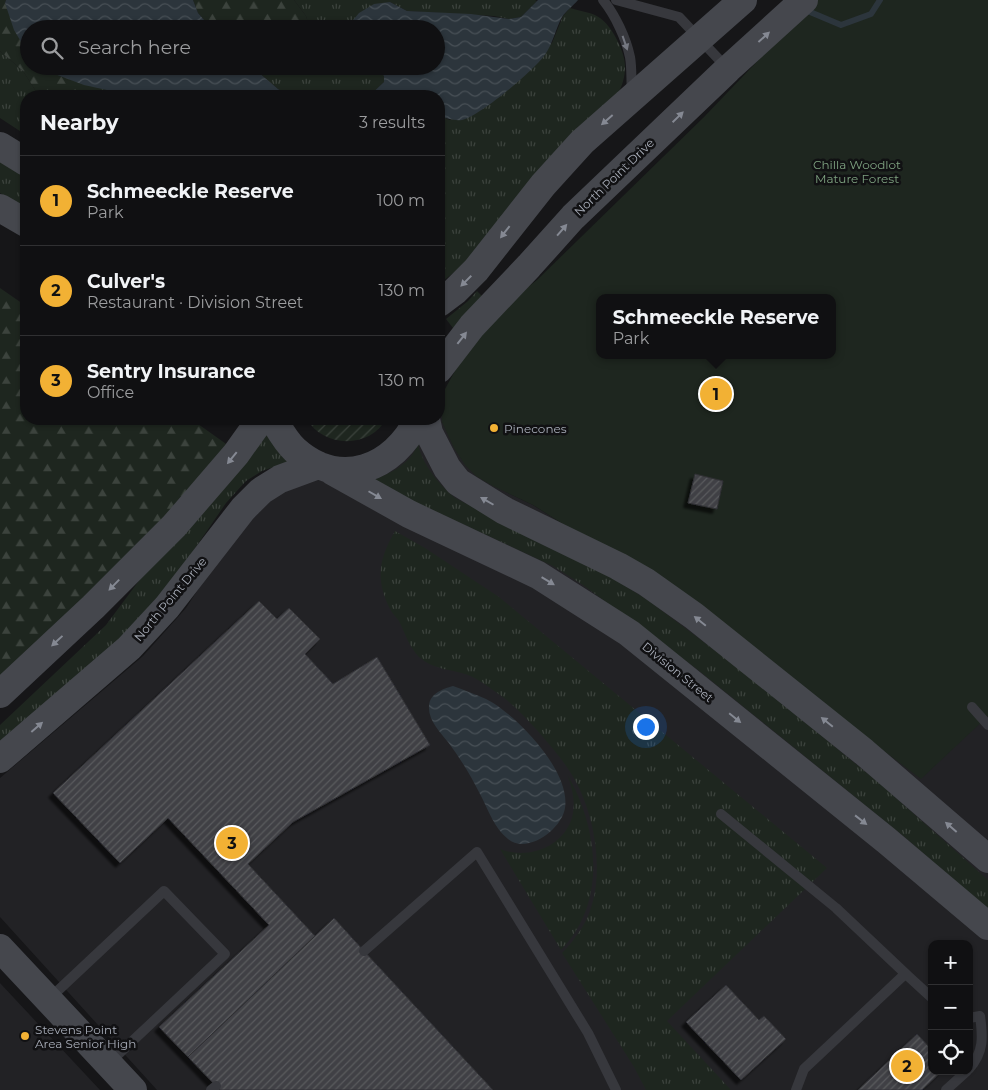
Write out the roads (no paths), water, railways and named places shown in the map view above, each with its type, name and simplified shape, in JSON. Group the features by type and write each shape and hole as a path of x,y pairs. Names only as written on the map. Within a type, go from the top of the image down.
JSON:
{"street":[{"path":"445,298 476,270 543,185 582,142 743,0"},
{"name":"North Point Drive","path":"445,361 472,326 573,217 728,69 804,0"},
{"path":"0,146 20,158"},
{"path":"0,208 20,220"},
{"path":"0,694 174,526 236,454 257,425"},
{"name":"Division Street","path":"277,425 294,449 325,468 409,514 538,575 629,633 886,840 988,926"},
{"name":"North Point Drive","path":"0,759 129,648 166,607 243,509 261,491 280,479 325,468 353,471 371,466 400,447 415,425"},
{"path":"427,425 429,433 447,468 458,482 505,511 618,566 646,582 694,616 864,752 988,859"},
{"path":"0,948 132,1090"}],"lane":[{"path":"603,0 620,29 630,57 632,99"},
{"path":"616,0 679,17 728,69"},
{"path":"972,708 988,724"},
{"path":"721,814 836,908 928,994"},
{"path":"364,951 477,852 588,1033 616,1090"},
{"path":"48,999 164,891 225,954 108,1064"},
{"path":"796,1090 804,1069 900,978 904,975 908,976"},
{"path":"973,1017 980,1016 983,1034 982,1046 973,1064"},
{"path":"946,1090 962,1075"},
{"path":"800,1077 806,1090"}],"water":[{"path":"6,0 193,0 198,13 204,20 20,20 20,40 14,30 5,3"},
{"path":"538,0 578,0 562,17 550,47 538,63 493,102 462,120 445,118 445,90 375,90 384,82 383,75 445,75 445,20 353,20 359,13 374,4 390,2 407,11 471,14 509,19 521,17"},
{"path":"57,75 262,75 280,90 107,90 84,85"},
{"path":"453,686 486,699 498,706 526,730 551,761 565,793 565,808 558,824 543,837 534,842 524,844 516,843 503,835 465,767 435,726 430,716 430,702 438,692"}],"waterway":[{"path":"803,9 841,25 871,14 880,0"}],"place":[{"name":"Schmeeckle Reserve","path":"716,394"},
{"name":"Pinecones","path":"494,428"},
{"name":"Sentry Insurance","path":"232,843"},
{"name":"Stevens Point Area Senior High","path":"25,1036"},
{"name":"Culver's","path":"907,1066"}],"park label":[{"name":"Chilla Woodlot Mature Forest","path":"857,171"}]}
